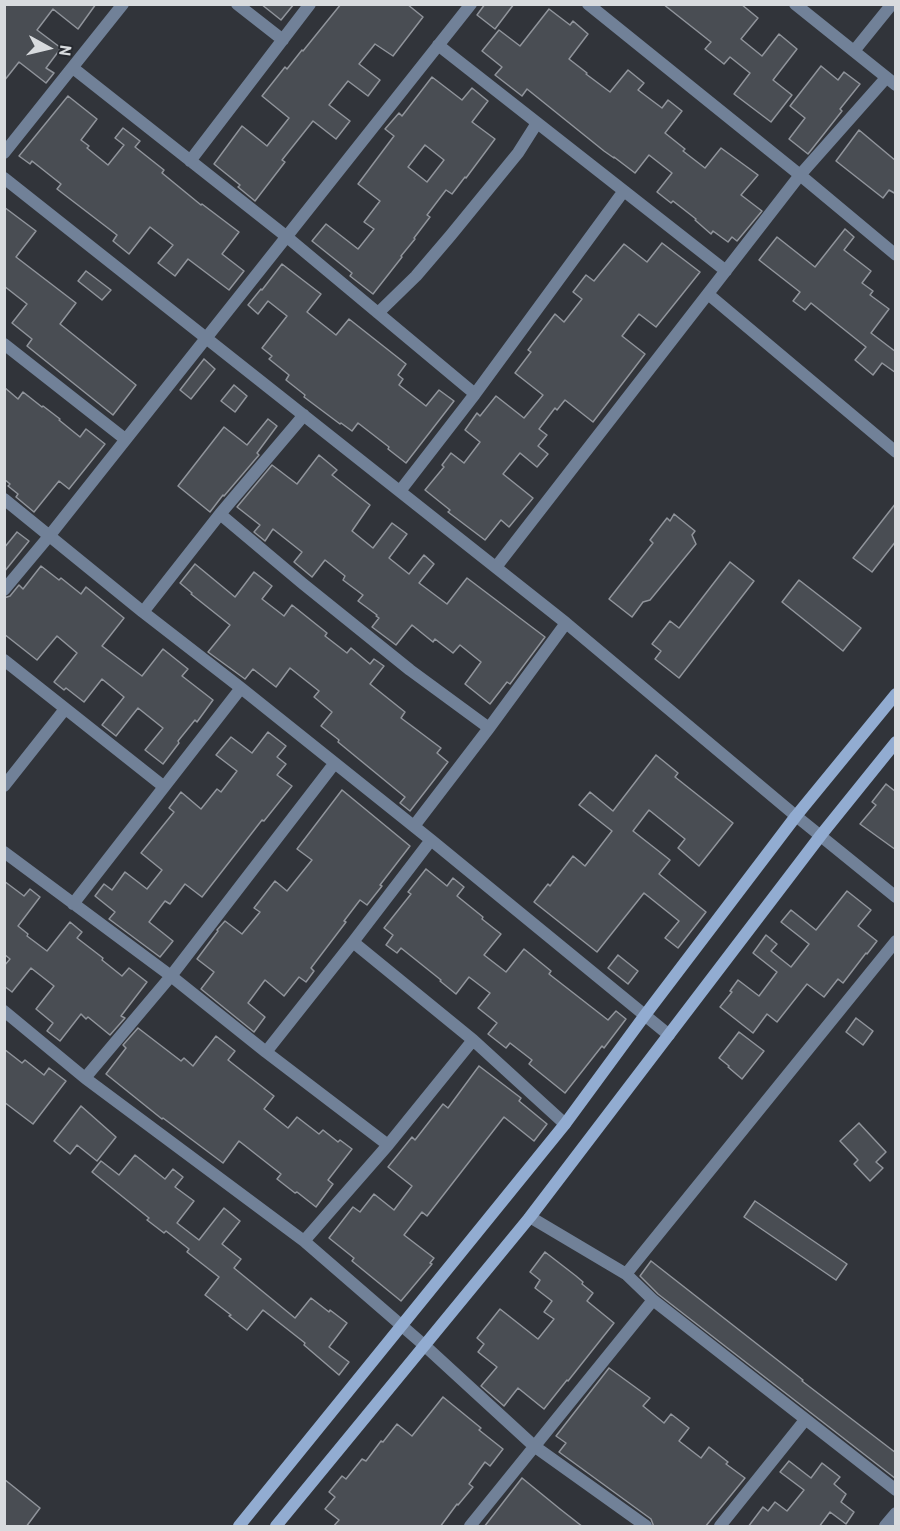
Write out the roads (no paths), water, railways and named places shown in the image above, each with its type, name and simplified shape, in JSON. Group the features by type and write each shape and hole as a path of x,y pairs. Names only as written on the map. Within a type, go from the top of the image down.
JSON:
{"main road":[{"path":"239,1527 565,1124 796,816 896,694"},
{"path":"276,1527 530,1217 821,835 896,742"}],"street":[{"path":"4,153 123,4"},
{"path":"237,4 283,40"},
{"path":"190,161 310,4"},
{"path":"4,590 471,4"},
{"path":"588,4 896,255"},
{"path":"496,567 800,175 891,82 795,4"},
{"path":"854,51 892,4"},
{"path":"438,45 726,271"},
{"path":"73,68 287,237 475,394"},
{"path":"378,312 416,276 451,235 518,153 537,123"},
{"path":"4,178 566,622 896,897"},
{"path":"400,491 475,394 623,192"},
{"path":"708,294 896,452"},
{"path":"4,344 125,439"},
{"path":"142,612 220,514 304,415"},
{"path":"4,499 142,612 414,826 669,1035"},
{"path":"220,514 410,670 489,728"},
{"path":"414,826 566,622"},
{"path":"4,660 163,786"},
{"path":"73,904 241,688"},
{"path":"4,786 65,709"},
{"path":"85,1077 171,976 334,764"},
{"path":"266,1052 431,840"},
{"path":"4,852 171,976 388,1145"},
{"path":"626,1274 896,941"},
{"path":"353,942 473,1040 565,1124"},
{"path":"4,1011 85,1077 304,1241 424,1345 534,1446 646,1527"},
{"path":"304,1241 388,1145 473,1040"},
{"path":"530,1217 626,1274 653,1300 896,1490"},
{"path":"470,1527 653,1300"},
{"path":"720,1527 805,1420"},
{"path":"885,1527 896,1513"}]}
